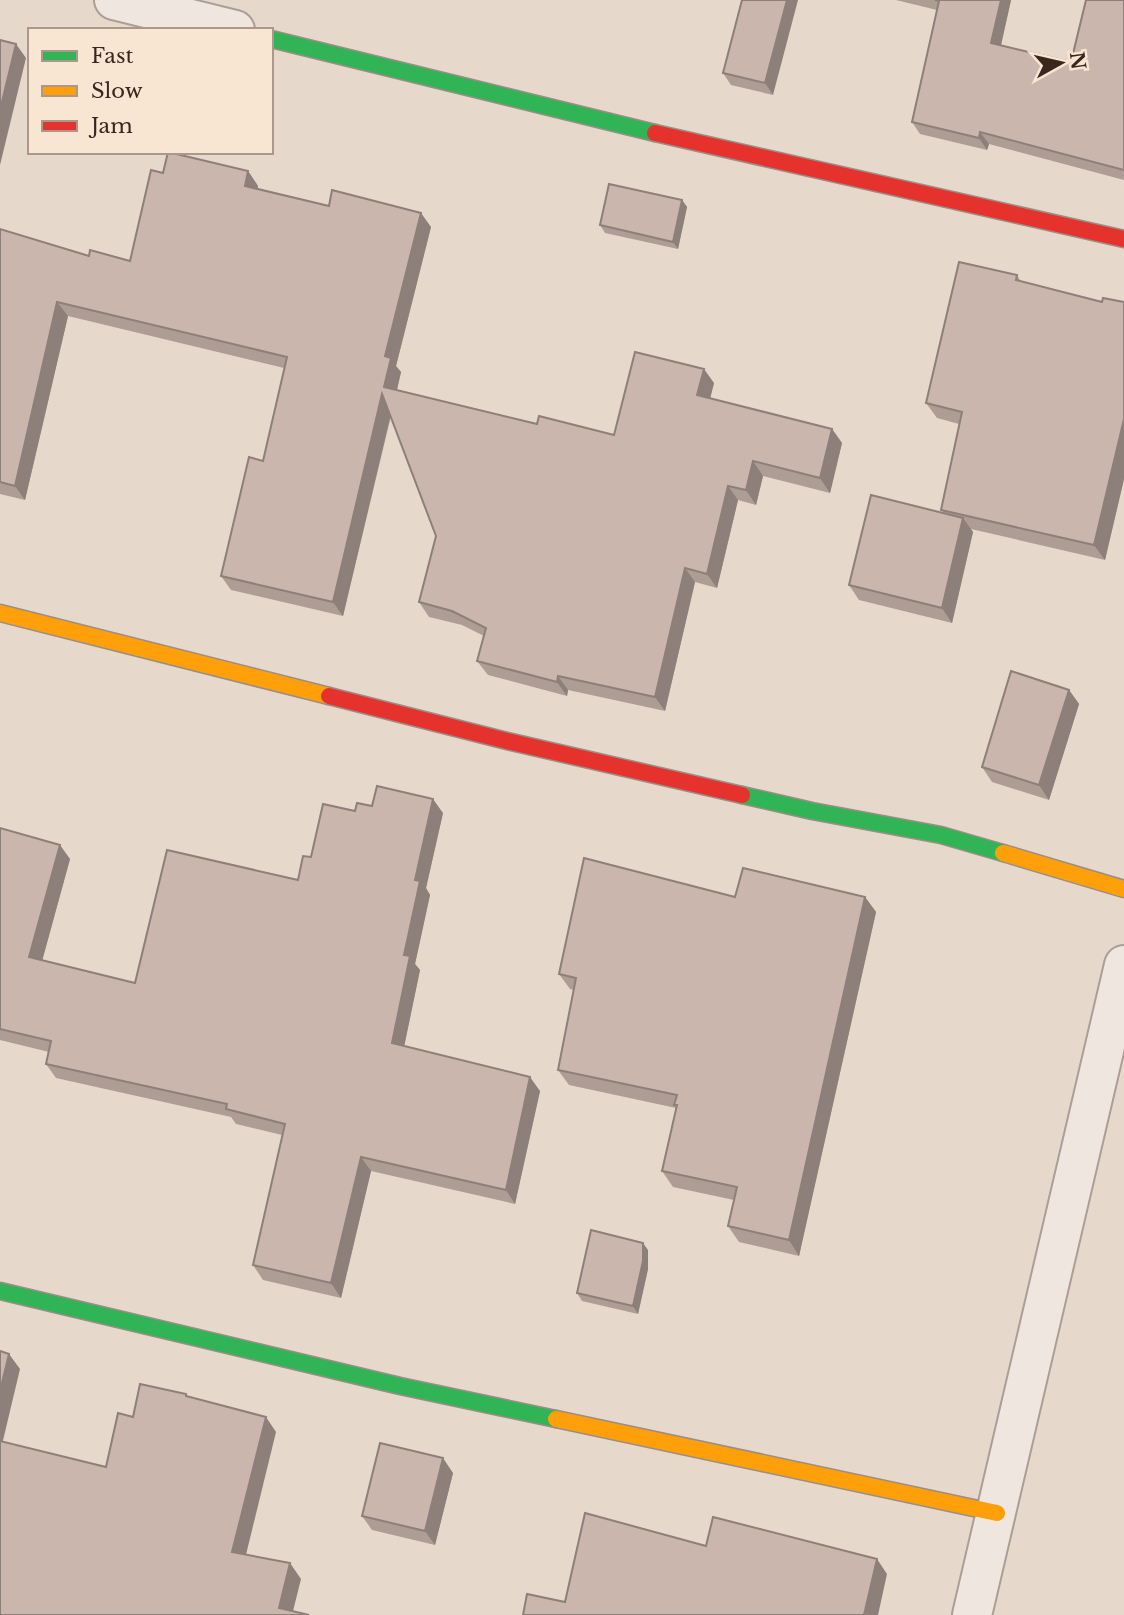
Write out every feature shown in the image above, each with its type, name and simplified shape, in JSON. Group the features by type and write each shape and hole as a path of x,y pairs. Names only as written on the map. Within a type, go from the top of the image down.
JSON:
{"street":[{"path":"114,0 227,28"},
{"path":"273,38 723,149 1124,239"},
{"path":"0,613 520,744 812,811 941,835 1124,889"},
{"path":"972,1615 1124,965"},
{"path":"0,1291 400,1386 997,1513"}],"building":[{"path":"742,0 787,0 765,83 723,73"},
{"path":"935,0 1001,0 991,43 1071,62 1086,0 1124,0 1124,170 980,132 979,138 912,122 939,1"},
{"path":"0,40 16,44 0,110"},
{"path":"168,154 176,154 248,171 245,186 329,206 332,190 421,213 385,356 391,358 384,387 537,424 539,416 614,435 635,352 704,369 697,395 832,429 820,478 753,461 746,490 728,486 707,574 685,568 655,697 558,676 557,682 477,661 486,628 452,611 419,602 436,536 382,394 333,602 221,576 249,457 263,461 287,357 57,302 15,486 0,482 0,229 89,256 90,250 130,261 151,170 163,173"},
{"path":"609,184 682,200 673,242 600,225"},
{"path":"959,262 1017,275 1016,280 1102,302 1103,298 1124,302 1124,419 1094,545 941,510 962,412 926,403"},
{"path":"871,495 963,518 942,608 849,585"},
{"path":"1011,671 1069,690 1039,785 982,767"},
{"path":"377,786 433,799 415,880 420,881 404,955 410,956 392,1043 530,1077 506,1190 361,1157 331,1283 253,1265 285,1124 226,1109 227,1104 46,1064 51,1041 0,1029 0,828 60,845 29,957 135,983 167,850 298,880 303,856 311,857 323,804 355,811 357,803 372,806"},
{"path":"584,858 735,897 743,868 865,897 789,1240 728,1226 737,1187 662,1171 677,1095 558,1070 576,978 559,974"},
{"path":"591,1230 643,1243 643,1261 633,1306 577,1293"},
{"path":"0,1351 9,1354 0,1391"},
{"path":"140,1384 266,1417 232,1552 290,1563 279,1608 309,1615 0,1615 0,1441 106,1467 118,1413 133,1417"},
{"path":"380,1443 443,1458 425,1531 362,1516"},
{"path":"585,1513 706,1546 713,1517 877,1559 864,1615 523,1615 527,1594 565,1602"}],"traffic: fast":[{"path":"273,39 655,133"},
{"path":"742,795 941,835 1003,853"},
{"path":"0,1291 400,1386 556,1419"}],"traffic: slow":[{"path":"0,613 329,696"},
{"path":"1003,853 1124,889"},
{"path":"556,1419 997,1513"}],"traffic: jam":[{"path":"655,133 1124,239"},
{"path":"329,696 507,741 742,795"}]}
